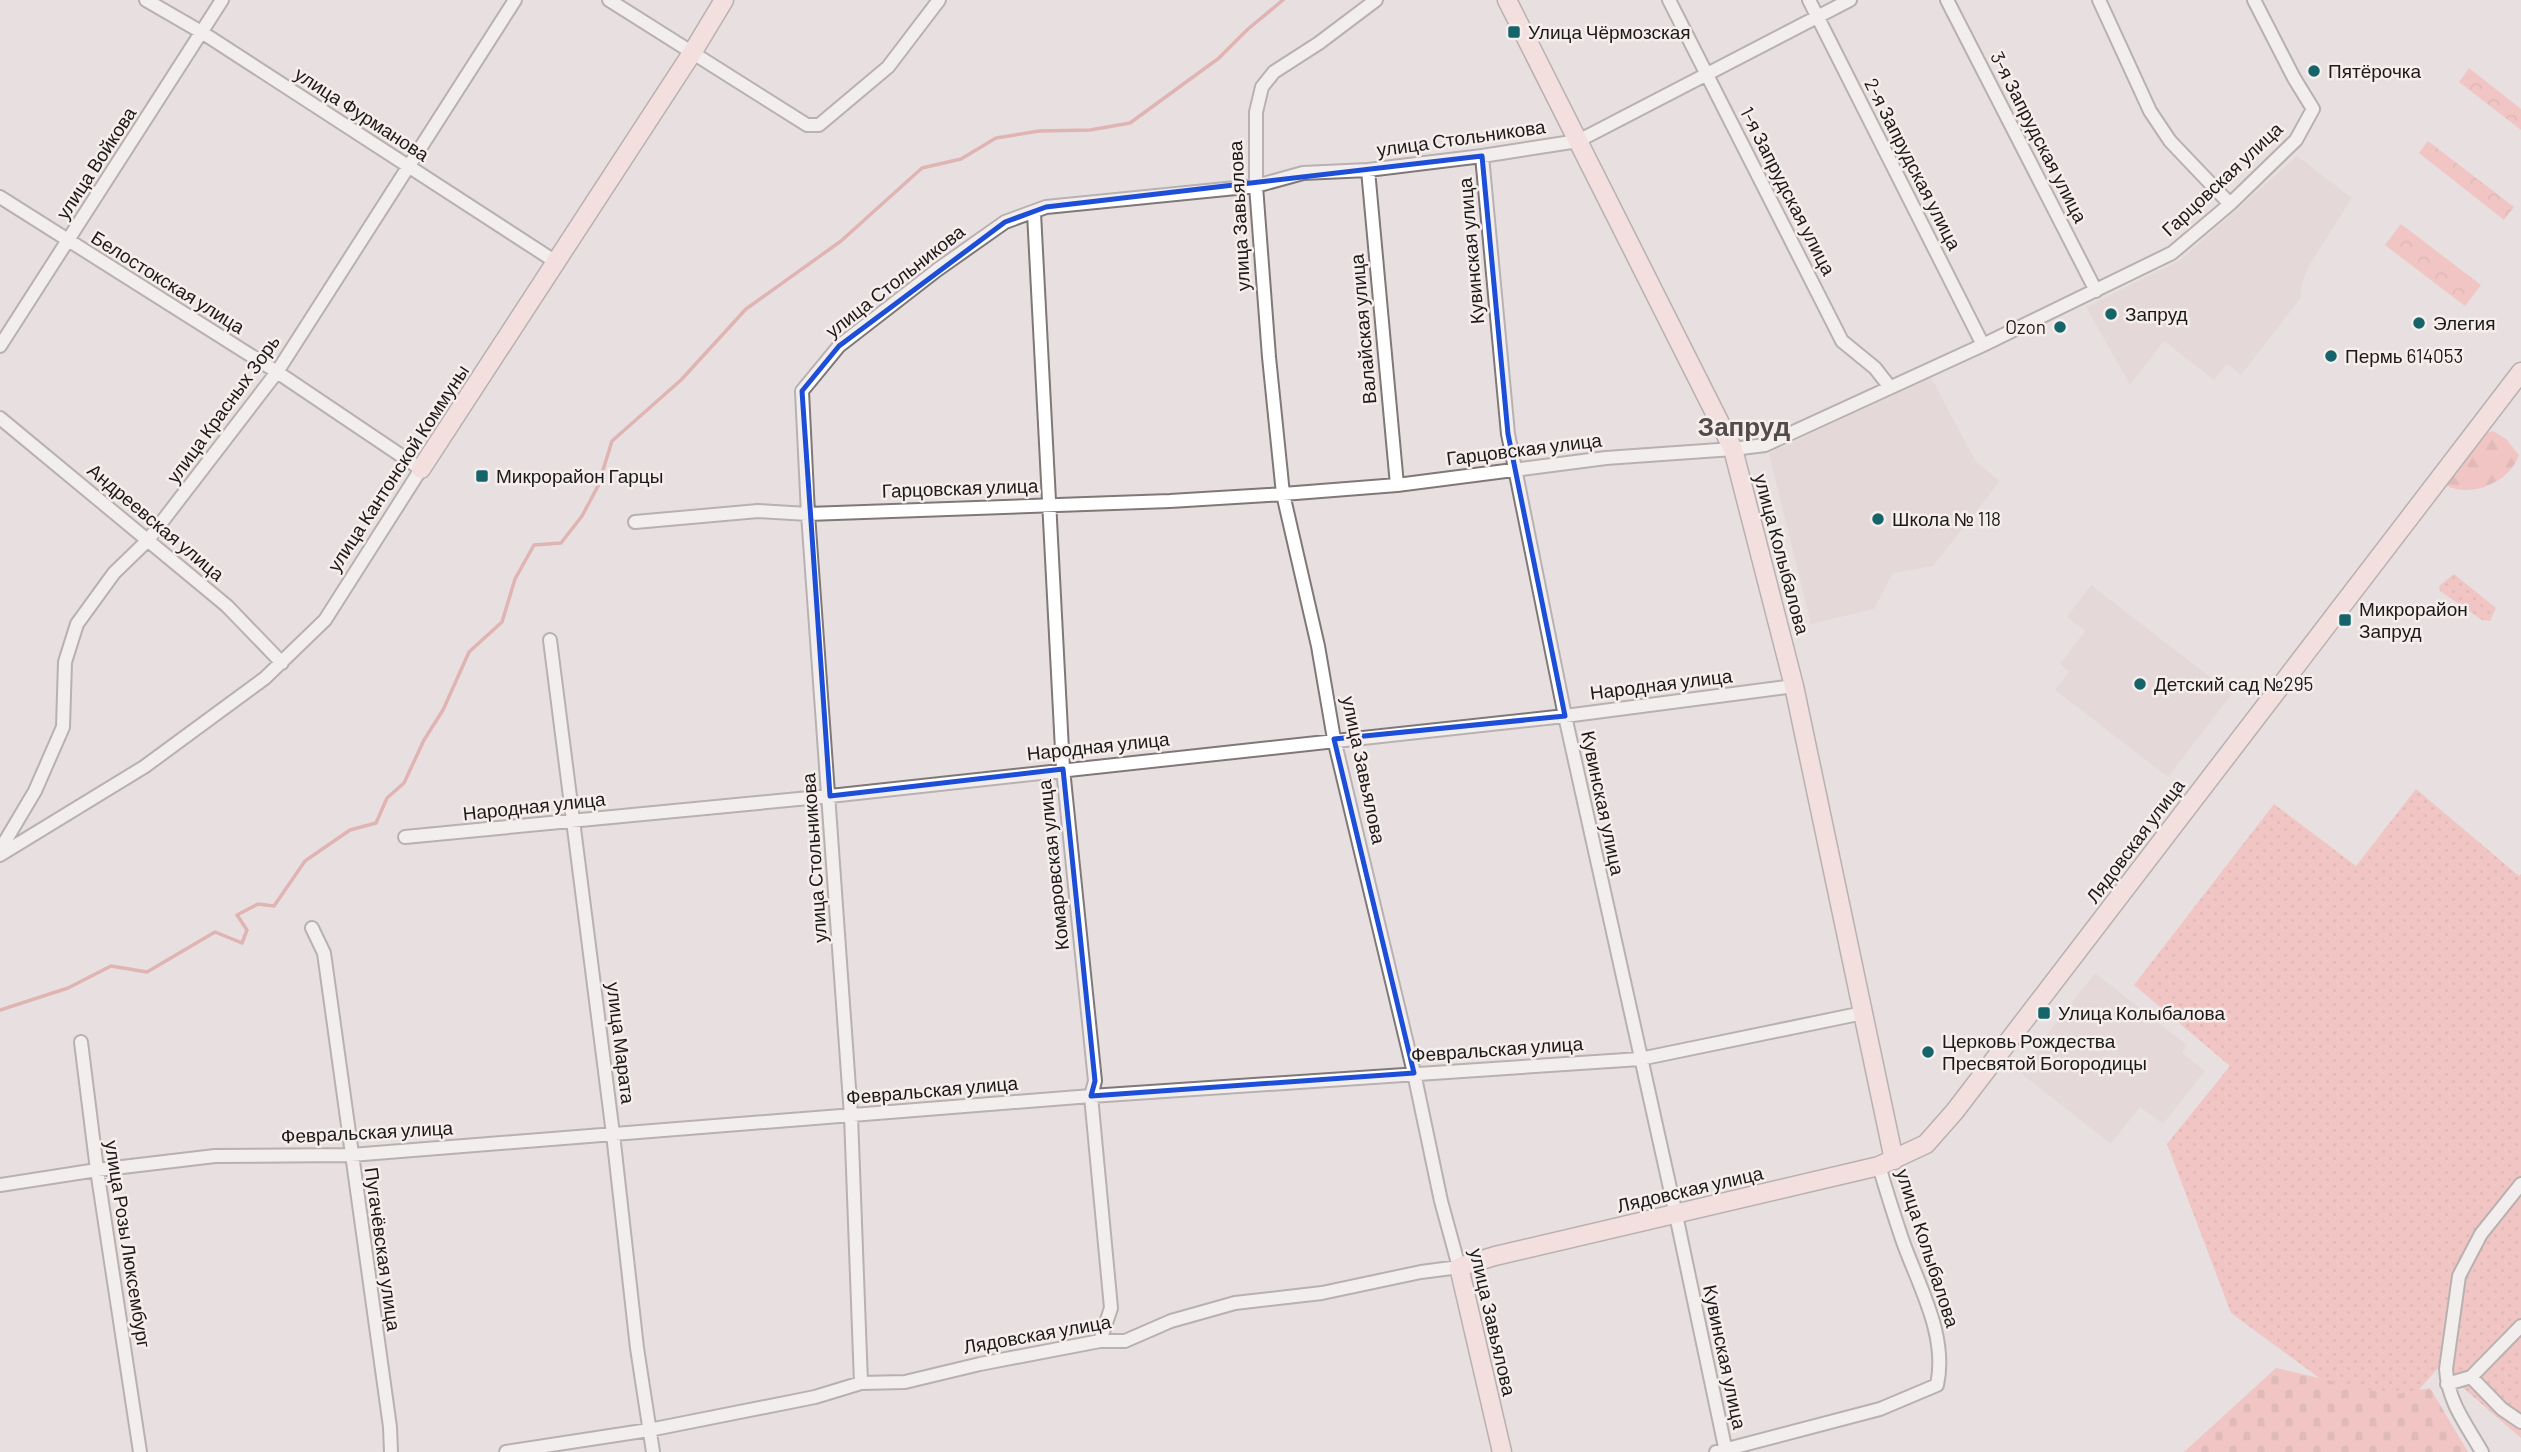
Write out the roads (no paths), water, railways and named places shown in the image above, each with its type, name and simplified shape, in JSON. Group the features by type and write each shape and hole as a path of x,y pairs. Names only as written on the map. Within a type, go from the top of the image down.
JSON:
{"street":[{"name":"улица Фурманова","path":"146,0 203,33 555,262"},
{"name":"улица Войкова","path":"0,346 222,0"},
{"name":"улица Красных Зорь","path":"0,850 35,791 63,727 65,662 77,624 114,573 148,540 277,372 515,0"},
{"path":"609,0 807,125 819,125 888,67 939,0"},
{"name":"улица Кантонской Коммуны","path":"0,855 144,766 265,678 325,620 724,0"},
{"name":"улица Завьялова","path":"1376,0 1319,43 1274,72 1262,87 1256,112 1256,186 1269,357 1283,494 1318,646 1334,739 1502,1452"},
{"name":"улица Колыбалова","path":"1507,0 1733,449 1794,686 1863,1013 1886,1163 1902,1239 1935,1327 1942,1365 1937,1385 1880,1409 1722,1451"},
{"name":"1-я Запрудская улица","path":"1669,0 1842,341 1875,368 1889,386"},
{"name":"2-я Запрудская улица","path":"1808,0 1983,345"},
{"name":"улица Стольникова","path":"861,1383 851,1116 808,514 802,391 839,345 1005,222 1046,208 1256,186 1303,173 1368,170 1578,141 1850,0"},
{"name":"3-я Запрудская улица","path":"1947,0 2095,291"},
{"path":"2099,0 2150,111 2170,141 2230,204"},
{"name":"Гарцовская улица","path":"635,522 758,511 808,514 1170,501 1283,494 1397,485 1606,458 1765,445 1983,345 2172,253 2230,204 2296,140 2313,109 2254,0"},
{"name":"Кувинская улица","path":"1482,156 1508,434 1565,716 1676,1214 1722,1451"},
{"name":"Валайская улица","path":"1368,170 1397,485"},
{"name":"Белостокская улица","path":"0,197 277,372 421,469"},
{"name":"Комаровская улица","path":"1034,213 1063,769 1095,1081 1091,1096 1111,1308 1100,1341"},
{"name":"Лядовская улица","path":"506,1452 649,1430 815,1397 861,1383 905,1382 980,1364 1100,1341 1125,1341 1171,1321 1234,1303 1322,1293 1421,1272 1460,1267 1495,1256 1886,1163 1926,1144 1955,1111 2521,372"},
{"name":"Андреевская улица","path":"0,418 227,606 282,663"},
{"name":"улица Марата","path":"550,640 613,1135 636,1348 653,1452"},
{"name":"Народная улица","path":"405,837 830,796 1334,739 1565,716 1794,686"},
{"name":"Пугачёвская улица","path":"312,928 324,953 390,1427 391,1452"},
{"name":"Февральская улица","path":"0,1185 215,1156 351,1155 1091,1096 1640,1059 1863,1013"},
{"name":"улица Розы Люксембург","path":"81,1042 97,1170 140,1452"},
{"path":"2482,1452 2449,1396 2447,1384 2446,1369 2459,1276 2482,1234 2521,1184"},
{"path":"2447,1384 2471,1377 2521,1326"},
{"path":"2471,1377 2502,1409 2521,1422"}],"waterway":[{"path":"0,1010 68,988 111,966 147,972 215,932 242,943 247,930 237,915 258,904 274,906 305,861 350,830 376,823 387,798 404,783 424,740 443,710 469,652 502,622 515,579 534,545 561,543 582,516 598,486 612,441 681,380 746,309 841,241 922,168 961,159 996,138 1039,131 1090,130 1130,123 1219,58 1283,0"}],"place":[{"name":"Улица Чёрмозская","path":"1514,32"},
{"name":"Пятёрочка","path":"2314,71"},
{"name":"Запруд","path":"2111,314"},
{"name":"Элегия","path":"2419,323"},
{"name":"Ozon","path":"2060,327"},
{"name":"Пермь 614053","path":"2331,356"},
{"name":"Микрорайон Гарцы","path":"482,476"},
{"name":"Школа № 118","path":"1878,519"},
{"name":"Микрорайон Запруд","path":"2345,620"},
{"name":"Детский сад №295","path":"2140,684"},
{"name":"Улица Колыбалова","path":"2044,1013"},
{"name":"Церковь Рождества Пресвятой Богородицы","path":"1928,1052"}],"district":[{"name":"Запруд","path":"1744,427"}]}
